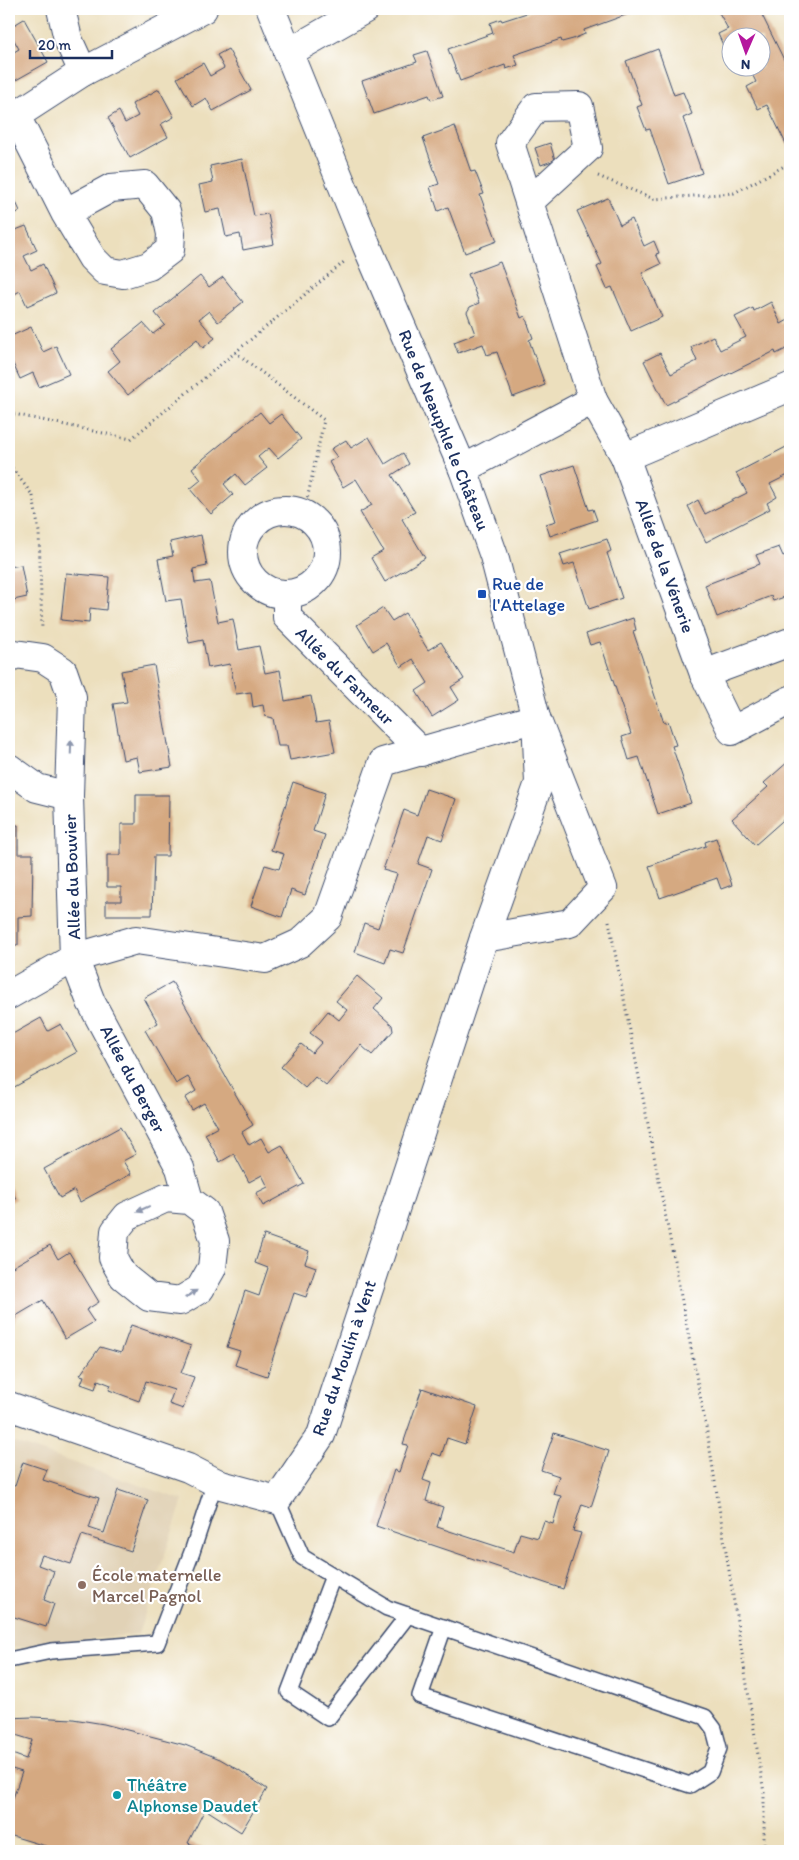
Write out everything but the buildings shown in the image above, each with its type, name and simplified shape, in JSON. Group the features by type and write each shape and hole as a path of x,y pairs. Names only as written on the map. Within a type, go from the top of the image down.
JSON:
{"street":[{"path":"61,9 68,39 84,72"},
{"path":"65,213 12,118 84,72 203,9"},
{"name":"Rue de Neauphle le Château","path":"271,9 366,244 463,469 494,556 536,718 603,888"},
{"path":"288,53 365,9"},
{"name":"Allée de la Vénerie","path":"529,202 588,148 579,106 536,107 510,143 529,202 593,400 625,457 704,674 732,730 790,700"},
{"path":"625,457 790,387"},
{"path":"463,469 593,400"},
{"path":"276,510 290,510 304,514 315,522 323,533 327,547 326,560 321,573 312,584 301,591 287,594 273,592 261,586 251,577 244,564 242,550 245,536 252,524 276,510"},
{"name":"Allée du Fanneur","path":"287,594 287,617 420,752"},
{"path":"704,674 790,642"},
{"name":"Allée du Bouvier","path":"9,658 15,654 43,658 63,671 72,697 69,796 74,958"},
{"path":"9,995 74,958 136,940 265,959 300,943 328,917 383,762 536,718"},
{"name":"Rue du Moulin à Vent","path":"277,1500 321,1435 484,938 539,783 536,718"},
{"name":"Allée du Bouvier","path":"9,768 37,788 69,796"},
{"path":"484,938 570,923 603,888"},
{"name":"Allée du Berger","path":"74,958 91,1002 180,1168 189,1200"},
{"path":"9,1406 188,1468 215,1482 277,1500"}],"lane":[{"path":"9,1660 51,1651 157,1643 192,1552 215,1482"},
{"path":"277,1500 302,1557 387,1608 444,1627 705,1718 714,1729 719,1748 710,1772 690,1785 420,1696 444,1627"},
{"path":"333,1576 289,1692 328,1718 408,1615"}],"path":[{"path":"570,165 654,199 734,193 790,162"},
{"path":"9,413 130,439 366,244"},
{"path":"235,352 324,420 304,514"},
{"path":"9,464 33,496 39,532 43,658"},
{"path":"603,888 708,1437 764,1793 764,1851"}],"shaded area":[{"name":"École maternelle Marcel Pagnol","path":"9,1441 183,1500 138,1634 9,1648"}],"place":[{"name":"Rue de l'Attelage","path":"482,594"},
{"name":"École maternelle Marcel Pagnol","path":"82,1585"},
{"name":"Théâtre Alphonse Daudet","path":"117,1795"}]}
